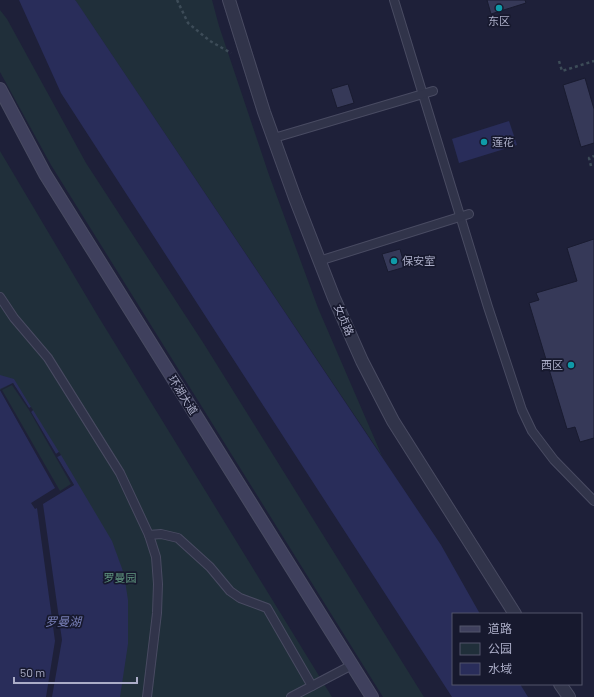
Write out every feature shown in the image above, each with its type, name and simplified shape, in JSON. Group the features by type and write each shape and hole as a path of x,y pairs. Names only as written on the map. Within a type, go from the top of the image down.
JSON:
{"main road":[{"name":"环湖大道","path":"0,89 45,174 372,697"}],"street":[{"name":"女贞路","path":"229,0 274,138 320,261 362,360 393,421 514,613"},
{"path":"561,685 568,697"}],"lane":[{"path":"394,0 515,391 524,415 532,431 554,460 594,501"},
{"path":"274,138 433,91"},
{"path":"320,261 469,214"},
{"path":"0,297 14,318 48,358 120,473 149,535 156,557 158,584 157,613 148,697"},
{"path":"149,535 161,534 178,538 210,567 230,591 240,598 267,608 312,686"},
{"path":"291,697 352,665"}],"path":[{"path":"177,0 188,23 210,41 249,64"},
{"path":"559,61 562,71 594,61"},
{"path":"591,166 589,158 594,156"}],"green space":[{"path":"75,0 212,0 219,26 269,175 318,308 382,456"},
{"path":"0,10 7,19 86,163 204,344 424,697 383,697 51,165 0,72"},
{"name":"罗曼园","path":"0,151 98,316 332,697 0,697"}],"water":[{"path":"19,0 76,1 441,545 479,613 452,613 452,685 521,685 528,697 452,697 61,93"},
{"path":"509,121 517,145 459,163 452,139"},
{"path":"0,375 14,379 31,407 29,408 13,383 0,389"},
{"name":"罗曼湖","path":"0,390 59,493 74,485 57,457 61,455 112,541 124,574 128,600 128,644 120,697 0,697"},
{"path":"33,410 59,452 56,454 31,412"}],"pier":[{"path":"13,383 29,408 31,407 33,410 31,412 56,454 59,452 61,455 57,457 74,485 43,504 62,640 52,697 46,697 55,641 37,508 35,509 31,503 55,488 0,390","holes":["12,385 29,410 71,484 60,491 2,390"]}],"building":[{"name":"东区","path":"487,0 525,0 526,3 491,14"},
{"path":"585,78 594,109 594,143 581,147 563,85"},
{"path":"348,84 354,103 337,108 331,89"},
{"name":"西区","path":"594,239 594,438 580,442 575,427 567,429 529,303 539,300 536,293 577,281 567,248"},
{"name":"保安室","path":"400,249 405,267 388,272 382,254"}],"place":[{"name":"东区","path":"499,8"},
{"name":"莲花","path":"484,142"},
{"name":"保安室","path":"394,261"},
{"name":"西区","path":"571,365"}]}
